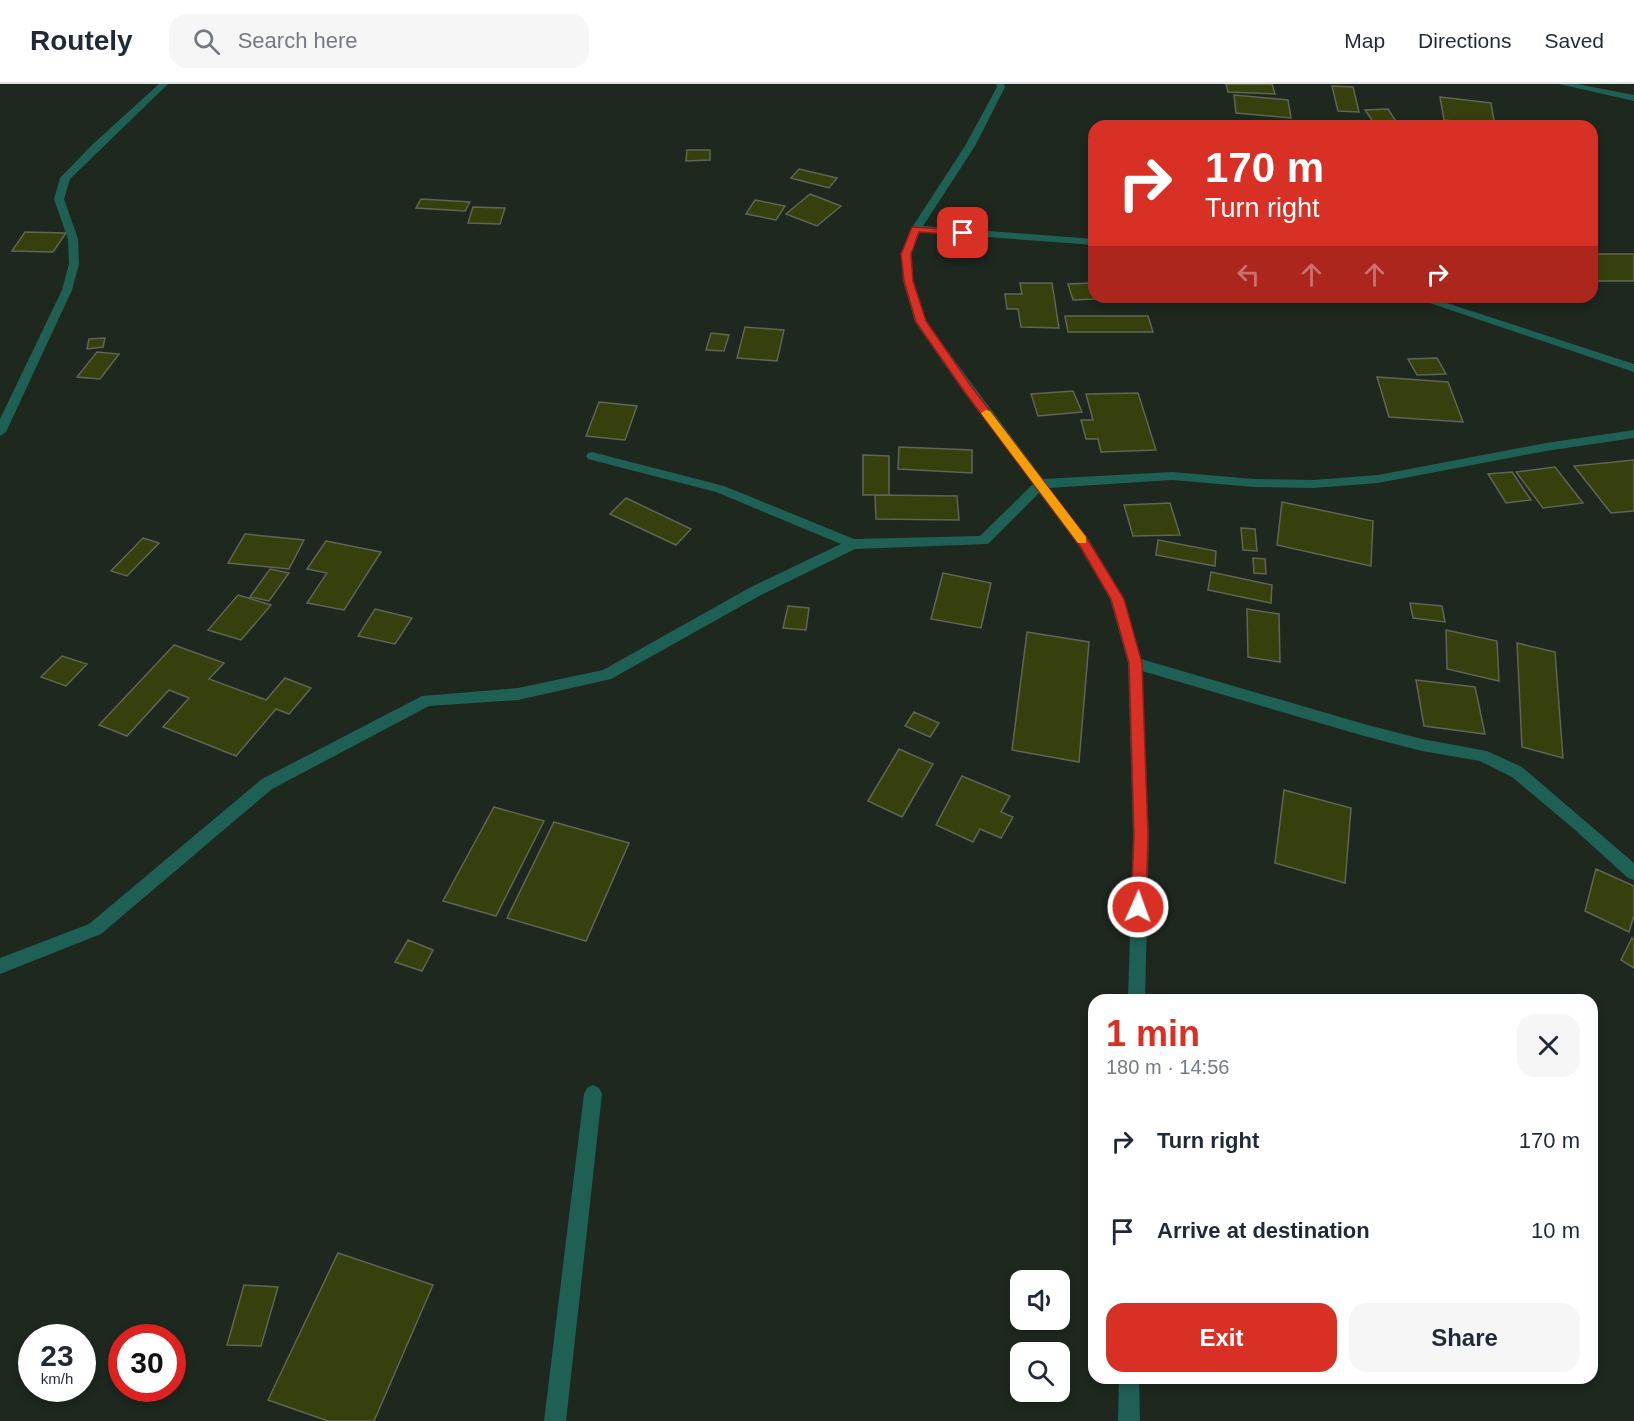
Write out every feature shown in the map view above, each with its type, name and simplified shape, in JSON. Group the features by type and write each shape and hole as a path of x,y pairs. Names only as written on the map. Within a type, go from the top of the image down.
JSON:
{"street":[{"path":"0,432 67,290 74,264 73,239 59,200 65,178 95,147 164,84"},
{"path":"1563,84 1634,98"},
{"path":"1002,85 970,146 916,229 906,254 908,281 921,322 967,388 1084,543 1118,599 1136,663 1141,836 1136,994"},
{"path":"916,229 1088,242"},
{"path":"1435,303 1634,368"},
{"path":"592,456 720,489 853,544 983,541 1040,484 1172,476 1254,483 1312,484 1378,479 1546,447 1634,434"},
{"path":"0,966 95,929 267,784 427,700 518,694 606,675 756,591 853,544"},
{"path":"1136,663 1364,730 1422,745 1482,755 1517,772 1634,873"},
{"path":"555,1421 593,1094"},
{"path":"1129,1384 1129,1421"}],"building":[{"path":"1226,84 1272,84 1275,94 1228,92"},
{"path":"1332,86 1353,87 1359,112 1338,111"},
{"path":"1234,95 1288,100 1291,118 1236,113"},
{"path":"1440,97 1491,103 1494,120 1444,120"},
{"path":"1388,109 1395,120 1372,120 1365,110"},
{"path":"687,150 710,150 710,160 686,161"},
{"path":"799,169 837,178 829,188 791,178"},
{"path":"810,194 841,206 817,226 786,214"},
{"path":"421,199 470,202 465,211 416,208"},
{"path":"755,200 785,206 776,220 746,214"},
{"path":"473,207 505,208 500,224 468,223"},
{"path":"25,232 66,233 53,252 12,251"},
{"path":"1598,254 1634,254 1634,281 1598,281"},
{"path":"1020,283 1052,283 1059,328 1021,327 1018,309 1007,309 1005,294 1022,294"},
{"path":"1088,283 1088,299 1073,300 1068,284"},
{"path":"1065,316 1148,316 1153,332 1068,332"},
{"path":"745,327 784,330 777,361 737,358"},
{"path":"711,333 729,335 724,351 706,350"},
{"path":"105,338 103,347 87,349 89,339"},
{"path":"97,352 119,354 100,379 77,377"},
{"path":"1437,358 1446,374 1417,375 1408,359"},
{"path":"1377,377 1448,382 1463,422 1389,417"},
{"path":"1073,391 1082,412 1038,416 1031,394"},
{"path":"1138,393 1156,450 1101,452 1098,439 1086,439 1081,420 1093,420 1086,394"},
{"path":"599,402 637,406 625,440 586,436"},
{"path":"899,447 972,450 972,473 898,469"},
{"path":"863,455 889,456 889,495 863,495"},
{"path":"1634,460 1634,511 1611,513 1574,466"},
{"path":"1555,467 1583,503 1543,508 1516,472"},
{"path":"1512,472 1531,500 1506,503 1488,474"},
{"path":"875,495 957,496 959,520 876,519"},
{"path":"626,498 691,529 676,545 610,514"},
{"path":"1282,502 1373,521 1371,566 1277,545"},
{"path":"1170,503 1180,535 1133,536 1124,505"},
{"path":"1241,528 1255,529 1257,551 1243,550"},
{"path":"245,534 304,540 289,569 228,563"},
{"path":"143,538 159,543 127,576 111,571"},
{"path":"1158,540 1216,551 1215,566 1156,555"},
{"path":"326,541 381,552 344,610 307,603 327,573 307,569"},
{"path":"1253,558 1265,559 1266,574 1254,573"},
{"path":"270,569 289,573 269,601 250,597"},
{"path":"1211,572 1272,585 1271,603 1208,590"},
{"path":"943,573 991,583 981,628 931,619"},
{"path":"238,595 271,605 241,640 208,630"},
{"path":"1410,603 1442,606 1445,622 1413,618"},
{"path":"788,606 809,608 806,630 783,628"},
{"path":"375,609 412,618 395,644 358,636"},
{"path":"1247,609 1279,614 1280,662 1248,657"},
{"path":"1446,630 1497,641 1499,681 1447,669"},
{"path":"1027,632 1089,642 1079,762 1012,750"},
{"path":"1517,643 1555,652 1563,758 1522,747"},
{"path":"174,645 224,663 209,679 266,700 285,678 311,688 289,714 276,709 236,756 163,727 189,698 169,690 127,736 99,725"},
{"path":"62,656 87,664 66,686 41,677"},
{"path":"1416,680 1475,687 1485,734 1424,726"},
{"path":"914,712 939,723 930,737 905,726"},
{"path":"899,749 933,764 902,817 868,801"},
{"path":"962,776 1010,796 1001,812 1013,817 1001,838 980,829 973,842 936,825"},
{"path":"1284,790 1351,808 1345,883 1275,863"},
{"path":"494,807 544,821 496,916 443,901"},
{"path":"554,822 629,843 586,941 507,918"},
{"path":"1596,869 1634,886 1634,915 1629,932 1585,911"},
{"path":"1632,938 1634,940 1634,968 1621,960"},
{"path":"408,940 433,950 422,971 395,962"},
{"path":"338,1253 433,1285 374,1421 328,1421 268,1400"},
{"path":"244,1285 278,1287 261,1346 227,1345"}],"slow traffic":[{"path":"986,413 1082,540"}],"route":[{"path":"963,233 916,229 906,254 908,281 921,322 967,388 1084,543 1118,599 1136,663 1141,836 1138,907"}]}
